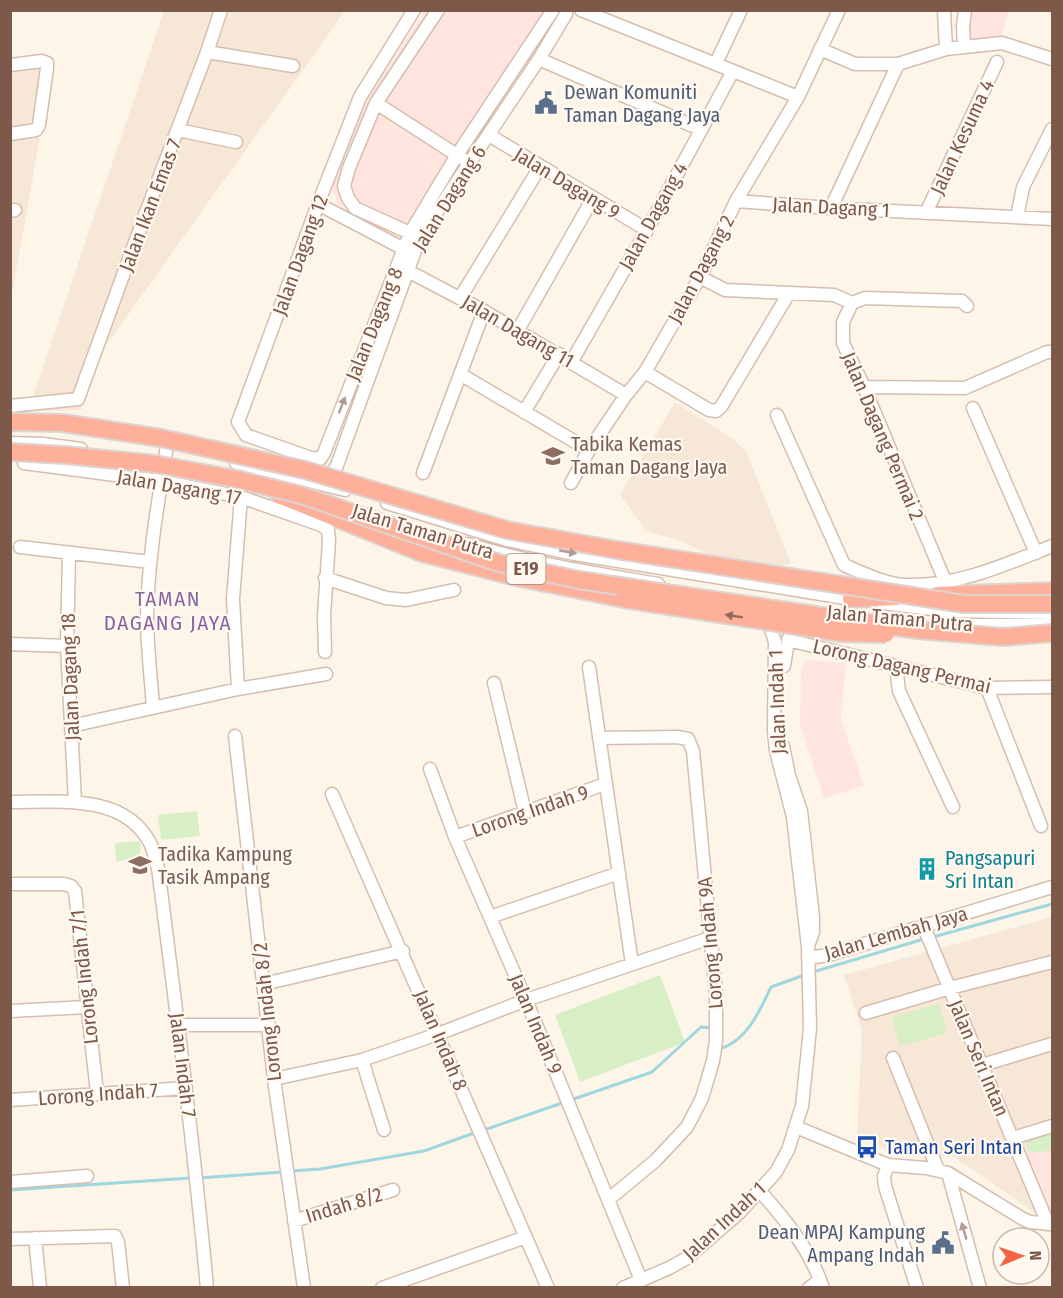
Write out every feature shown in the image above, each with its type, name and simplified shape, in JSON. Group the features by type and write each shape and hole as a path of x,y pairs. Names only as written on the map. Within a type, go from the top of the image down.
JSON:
{"highway":[{"name":"E19","path":"10,422 63,423 161,438 305,470 507,530 617,550 964,604 1053,604"},
{"name":"E19","path":"10,452 155,464 236,479 301,495 499,563 579,580 916,630 1003,637 1053,633"},
{"path":"237,478 422,553 568,589 841,633 885,634 916,630"},
{"path":"380,536 446,552 503,555"},
{"path":"851,599 1044,591"}],"street":[{"name":"Jalan Ikan Emas 7","path":"10,406 78,399 221,10"},
{"name":"Jalan Dagang 12","path":"320,459 310,458 246,435 238,422 360,97 414,10"},
{"path":"410,233 355,208 344,186 349,168 376,103 438,10"},
{"name":"Jalan Dagang 8","path":"320,459 410,233 457,155 553,10"},
{"name":"Jalan Dagang 6","path":"336,468 420,237 539,59 566,14 566,10"},
{"path":"581,10 798,98"},
{"path":"716,63 741,10"},
{"name":"Jalan Dagang 2","path":"571,483 589,450 626,395 645,372 700,277 736,201 798,98 839,10"},
{"path":"944,10 946,49"},
{"path":"964,47 965,10"},
{"path":"820,49 855,64 898,64 946,49 1002,43 1053,59"},
{"path":"207,52 293,66"},
{"path":"539,59 700,129"},
{"path":"10,65 42,61 47,63 39,125 36,130 10,134"},
{"name":"Jalan Kesuma 4","path":"926,213 997,62"},
{"path":"831,208 898,64"},
{"name":"Jalan Dagang 4","path":"572,361 647,230 733,71"},
{"path":"376,103 469,163"},
{"path":"1017,217 1023,187 1053,129"},
{"path":"178,130 236,142"},
{"name":"Jalan Dagang 9","path":"489,135 647,230"},
{"path":"460,298 540,167"},
{"path":"518,330 593,198"},
{"name":"Jalan Dagang 1","path":"736,201 1053,219"},
{"path":"318,204 404,249"},
{"name":"Jalan Dagang 11","path":"408,271 518,330 626,395"},
{"path":"700,277 725,290 834,294 852,303 865,298 962,301 967,306"},
{"path":"645,372 709,410 716,411 721,407 789,293"},
{"name":"Jalan Dagang Permai 2","path":"852,303 843,322 843,343 864,387 945,581"},
{"path":"423,473 484,311"},
{"path":"864,387 965,388 1047,352 1053,352"},
{"path":"524,412 559,354"},
{"path":"460,374 589,450"},
{"path":"973,408 1036,553"},
{"path":"777,415 844,565 870,576 904,585 967,577 1053,546"},
{"name":"Jalan Taman Putra","path":"10,429 56,430 167,446 342,489 507,540 575,554 851,599 948,611 1053,613"},
{"name":"Jalan Taman Putra","path":"10,443 43,444 165,460 302,494 503,555 565,568 810,609 936,625 1053,625"},
{"path":"153,708 147,618 150,562 167,446"},
{"name":"Jalan Dagang 17","path":"24,463 161,481 241,497 321,525 328,530 325,578"},
{"path":"316,483 327,478 336,468"},
{"path":"336,468 342,489"},
{"path":"237,689 233,599 241,497"},
{"path":"20,547 150,562"},
{"name":"Jalan Dagang 18","path":"69,553 67,646 75,802"},
{"path":"325,652 325,578 386,598 406,600 454,590"},
{"name":"Jalan Indah 1","path":"623,1287 669,1268 694,1252 740,1212 760,1191 776,1172 788,1150 803,1096 810,1029 808,952 793,817 776,751 774,730 776,642 761,601"},
{"name":"Jalan Indah 1","path":"808,952 813,932 813,917 801,812 789,776 781,728 784,652 800,620 810,609"},
{"name":"Lorong Dagang Permai","path":"788,640 987,688 1053,687"},
{"path":"10,644 67,646"},
{"path":"896,666 899,691 953,807"},
{"name":"Lorong Indah 9","path":"589,667 632,964"},
{"path":"71,726 237,689 326,674"},
{"path":"494,683 525,813"},
{"path":"987,688 1041,826"},
{"name":"Lorong Indah 8/2","path":"235,736 274,1079 304,1287"},
{"name":"Lorong Indah 9A","path":"598,738 677,737 688,739 693,751 716,994 716,1041 713,1061 702,1098 687,1127 655,1161 609,1199"},
{"name":"Jalan Indah 9","path":"430,769 455,837 526,1000 641,1280"},
{"name":"Lorong Indah 9","path":"455,837 606,784"},
{"name":"Jalan Indah 8","path":"333,794 548,1287"},
{"path":"10,802 75,802"},
{"name":"Jalan Indah 7","path":"75,802 109,808 138,828 150,844 158,868 195,1158 207,1287"},
{"path":"490,917 619,873"},
{"name":"Lorong Indah 7/1","path":"10,884 64,884 71,886 75,891 97,1093"},
{"name":"Jalan Lembah Jaya","path":"808,952 828,955 1053,887"},
{"name":"Jalan Seri Intan","path":"923,925 1013,1138 1047,1206 1051,1224"},
{"path":"274,1079 362,1060 526,1000 710,938"},
{"path":"264,984 403,951"},
{"path":"866,1013 950,988 1053,963"},
{"path":"10,1011 87,1007"},
{"path":"178,1025 269,1025"},
{"path":"982,1065 1053,1044"},
{"path":"893,1058 943,1172 980,1287"},
{"path":"362,1060 384,1130"},
{"name":"Lorong Indah 7","path":"10,1100 186,1088"},
{"path":"1013,1138 1053,1126"},
{"path":"796,1127 888,1164 943,1172 960,1179 1023,1219 1051,1224"},
{"path":"888,1164 884,1176 885,1186 917,1287"},
{"path":"10,1182 87,1176"},
{"name":"Indah 8/2","path":"294,1221 393,1190"},
{"path":"760,1191 811,1257 822,1284 810,1287"},
{"path":"10,1239 115,1236 123,1287"},
{"path":"382,1287 526,1237"},
{"path":"35,1238 40,1287"}],"shaded area":[{"path":"164,11 345,11 105,347 80,410 28,411"},
{"path":"425,11 559,11 454,169 410,243 347,214 337,203 332,185 339,163 370,94"},
{"path":"969,11 1009,11 1000,40 967,43"},
{"path":"53,62 25,222 11,299 11,67"},
{"path":"675,402 733,439 746,451 791,564 761,567 744,565 706,553 678,540 646,531 620,495"},
{"path":"806,660 846,663 841,719 864,786 824,798 800,725 801,669"},
{"name":"Taman Seri Intan","path":"1052,917 1052,1211 1034,1212 954,1157 890,1151 857,1138 862,1030 844,975"},
{"path":"1052,1151 1052,1211 1047,1211 1028,1152"}],"green space":[{"path":"197,811 200,836 161,840 158,815"},
{"path":"140,841 141,859 116,861 115,843"},
{"path":"660,975 685,1042 580,1082 555,1015"},
{"path":"939,1004 947,1033 900,1046 892,1017"},
{"path":"1052,1129 1052,1151 1028,1152 1025,1137"}],"waterway":[{"path":"933,937 1052,904"},
{"path":"813,972 924,939"},
{"path":"719,1049 737,1040 744,1033 757,1015 771,987 802,976"},
{"path":"571,1100 652,1072 701,1027 713,1028"},
{"path":"484,1130 565,1102"},
{"path":"291,1171 320,1169 424,1151 477,1132"},
{"path":"198,1178 284,1172"},
{"path":"10,1190 191,1178"}],"place":[{"name":"Dewan Komuniti Taman Dagang Jaya","path":"546,103"},
{"name":"Tabika Kemas Taman Dagang Jaya","path":"553,456"},
{"name":"Tadika Kampung Tasik Ampang","path":"140,865"},
{"name":"Pangsapuri Sri Intan","path":"927,869"},
{"name":"Taman Seri Intan","path":"867,1147"},
{"name":"Dean MPAJ Kampung Ampang Indah","path":"943,1243"}],"district":[{"name":"TAMAN DAGANG JAYA","path":"168,611"}]}
